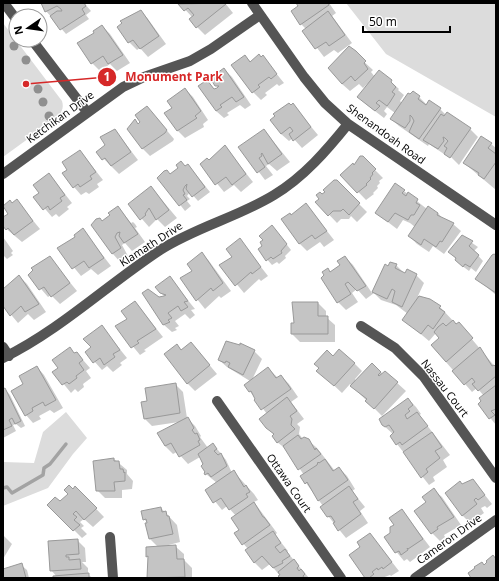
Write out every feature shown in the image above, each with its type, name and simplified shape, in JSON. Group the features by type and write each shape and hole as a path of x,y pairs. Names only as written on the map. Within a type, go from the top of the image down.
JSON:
{"street":[{"name":"Shenandoah Road","path":"252,3 304,77 325,103 348,124 496,225"},
{"name":"Ketchikan Drive","path":"3,174 86,112 123,88 144,77 190,61 211,49 260,15"},
{"path":"38,48 86,112"},
{"name":"Klamath Drive","path":"5,354 67,318 177,239 247,209 275,195 297,178 348,124"},
{"name":"Nassau Court","path":"361,326 395,348 424,377 496,478"},
{"name":"Ottawa Court","path":"217,401 341,578"},
{"name":"Cameron Drive","path":"415,578 496,520"},
{"path":"110,537 113,578"}],"shaded area":[{"path":"346,3 496,3 496,117 386,54"},
{"path":"3,23 8,30 8,48 22,48 62,101 63,108 58,117 3,157"},
{"path":"66,412 87,438 48,488 3,506 3,462 34,463 43,432"}],"building":[{"path":"41,3 84,3 86,6 82,9 85,14 60,30 50,16 57,11 62,11 61,9 57,6 48,10 48,8 43,8"},
{"path":"296,3 328,3 329,5 300,25 291,11 298,6"},
{"path":"178,4 226,4 196,28 189,19 194,15 188,8 184,11"},
{"path":"141,10 159,36 140,49 133,40 128,43 117,27 122,23 120,21"},
{"path":"328,11 345,35 329,46 326,42 315,49 302,31"},
{"path":"102,25 123,55 108,64 103,56 91,64 77,43 94,33 93,31"},
{"path":"349,46 366,61 364,63 368,69 355,81 351,76 342,84 328,68"},
{"path":"259,54 261,57 263,55 277,74 271,79 269,77 258,85 260,87 252,93 231,65 245,55 250,62"},
{"path":"224,68 244,97 236,102 232,97 220,105 222,107 216,111 198,86 207,80 214,89 217,88 219,86 215,86 210,78"},
{"path":"379,70 392,80 391,82 396,87 392,92 395,94 387,106 379,100 376,103 380,106 375,111 357,97"},
{"path":"185,88 201,111 195,116 197,118 177,131 164,113 172,108 167,101"},
{"path":"413,91 420,96 418,99 426,105 429,100 441,108 419,139 409,132 414,121 410,115 410,121 405,128 390,119 408,93 410,94"},
{"path":"289,103 291,105 293,103 311,127 293,141 289,134 293,131 290,127 281,134 270,120 275,116 273,114"},
{"path":"147,106 167,130 142,149 127,129 135,119 138,124 140,122 135,115"},
{"path":"447,112 471,128 450,158 444,154 447,148 444,146 448,141 445,138 443,137 444,141 438,149 423,140 441,114 444,116"},
{"path":"115,129 131,152 111,166 105,158 102,160 96,152 105,145 100,137"},
{"path":"264,129 282,154 268,164 262,153 262,156 259,158 265,167 257,173 238,147"},
{"path":"481,136 492,143 488,148 496,154 496,162 484,179 478,175 479,173 463,163"},
{"path":"225,145 246,174 232,185 226,177 215,185 200,164 207,158 209,160"},
{"path":"80,150 96,172 90,176 92,179 80,187 78,184 73,188 62,173 67,170 62,162"},
{"path":"360,156 363,156 376,169 372,173 371,179 366,184 367,185 357,193 340,175 353,163 354,165"},
{"path":"181,161 185,166 188,164 205,187 192,197 186,189 187,184 183,190 185,194 183,195 187,200 179,206 157,178 167,170 170,174 178,168 176,165"},
{"path":"49,173 65,195 60,198 62,201 50,210 48,206 43,210 33,197 39,193 33,185"},
{"path":"334,180 337,180 360,203 349,215 343,209 341,211 333,211 328,216 315,202 319,199 316,195 320,192 322,194 325,192 323,190"},
{"path":"395,183 405,190 402,193 406,196 408,192 418,199 416,203 420,205 414,215 411,215 408,220 395,213 388,222 375,213"},
{"path":"151,186 169,210 156,220 149,208 145,214 146,215 140,220 128,204"},
{"path":"17,199 33,221 14,235 8,228 6,230 3,226 3,217 8,214 3,206 10,200 12,203"},
{"path":"306,203 327,231 315,239 312,235 299,244 281,219 290,213 291,215"},
{"path":"118,206 138,234 124,243 119,236 120,232 117,233 115,237 121,248 112,254 91,225 96,219 100,218 102,221 110,215 108,213"},
{"path":"428,206 438,213 437,215 454,223 442,242 440,241 436,247 424,239 421,245 408,236"},
{"path":"272,225 287,244 281,251 282,253 273,259 271,257 266,261 258,249 262,246 260,242 263,240 259,236"},
{"path":"83,228 104,258 89,268 84,261 72,269 57,248 75,237 74,235"},
{"path":"462,235 473,241 469,246 479,255 470,267 465,264 463,267 455,260 456,258 448,252"},
{"path":"240,238 261,267 252,274 251,272 235,286 219,265 232,257 226,249"},
{"path":"202,252 223,283 213,291 211,288 196,301 180,278 192,271 187,264"},
{"path":"494,254 496,255 496,293 475,279"},
{"path":"50,256 70,283 51,297 44,287 39,290 28,275 33,270 31,268"},
{"path":"345,256 366,286 357,291 348,282 345,284 351,294 337,303 321,278 324,275 322,272 328,268 330,272 340,265 337,261"},
{"path":"390,262 397,264 395,268 405,273 407,269 417,274 402,307 392,302 395,291 392,289 387,299 372,292 385,264 388,266"},
{"path":"19,275 39,304 25,312 21,306 10,316 3,306 3,289"},
{"path":"170,276 188,301 184,302 188,307 181,311 178,306 168,313 172,318 168,320 170,322 163,325 142,293 148,289 159,297 166,295 160,293 155,287"},
{"path":"419,296 430,299 441,306 439,308 445,312 433,329 428,325 421,334 402,320"},
{"path":"135,301 156,329 137,341 139,343 131,348 115,326 127,319 121,311"},
{"path":"292,302 318,302 318,316 328,316 328,334 291,334 291,323 294,323"},
{"path":"453,320 456,324 459,322 473,338 446,362 431,345 439,338 434,332 438,327 443,323 446,326"},
{"path":"102,325 120,350 113,354 115,357 104,365 100,358 93,363 85,352 91,347 83,339"},
{"path":"226,341 240,345 240,343 255,350 243,375 228,367 230,363 226,361 225,363 218,360"},
{"path":"191,342 210,365 187,384 164,354 177,344 181,350"},
{"path":"70,347 74,353 77,352 83,360 79,363 84,370 69,384 67,382 62,385 52,372 58,368 52,360"},
{"path":"480,347 492,366 494,365 496,367 496,376 478,391 472,384 475,382 472,378 464,385 452,371"},
{"path":"339,349 355,363 334,386 316,371 319,368 314,364 327,350 333,356"},
{"path":"372,363 381,372 378,375 379,376 385,371 398,382 374,409 365,401 367,399 350,386"},
{"path":"37,366 56,400 45,406 43,402 32,408 33,411 25,416 11,391 23,384 19,376"},
{"path":"268,367 276,378 281,375 291,389 261,410 254,400 255,399 251,391 249,392 244,385"},
{"path":"176,383 180,413 144,419 141,402 147,401 145,388"},
{"path":"496,385 496,409 491,411 495,415 489,419 478,404 481,401 479,398"},
{"path":"5,388 21,421 15,424 12,418 9,420 12,426 3,430 3,389"},
{"path":"287,397 297,411 290,416 292,419 291,425 295,429 277,443 272,436 274,434 266,428 259,419"},
{"path":"408,398 413,405 408,409 410,411 405,415 407,419 417,412 428,426 402,445 400,442 396,445 390,436 394,432 389,425 385,427 382,425 379,419"},
{"path":"188,417 194,428 192,430 195,434 197,433 200,440 198,441 200,445 179,457 171,443 165,446 157,433"},
{"path":"432,432 442,447 435,451 440,458 426,469 428,472 421,478 403,452"},
{"path":"298,435 301,439 304,437 309,439 315,450 316,448 321,454 298,470 283,446"},
{"path":"213,443 217,449 214,451 218,455 221,453 227,466 211,477 208,473 205,475 205,472 201,466 203,464 198,454"},
{"path":"114,458 114,461 119,461 120,469 123,469 124,473 125,472 125,481 114,482 115,491 96,491 93,461"},
{"path":"325,459 333,471 339,467 348,480 318,501 307,482 305,484 300,476 317,465 318,462 319,463"},
{"path":"234,470 244,487 246,485 250,492 246,494 248,497 229,510 221,498 213,503 205,490"},
{"path":"473,479 485,495 478,500 476,498 474,500 477,504 462,516 445,493 460,481 462,484"},
{"path":"69,485 73,489 75,486 97,508 84,520 76,511 73,514 77,517 74,520 80,525 73,531 47,505 55,497 60,501 68,494 64,490"},
{"path":"349,486 358,499 353,502 361,514 338,531 331,516 327,517 320,507"},
{"path":"434,488 454,517 437,527 438,529 431,534 414,511 426,502 422,497"},
{"path":"254,502 270,525 242,545 234,533 239,530 231,518"},
{"path":"161,507 162,512 166,511 167,516 169,516 173,534 149,539 145,523 147,523 146,519 143,520 141,511"},
{"path":"402,509 423,539 408,549 407,548 408,550 401,555 399,551 395,553 384,537 390,533 390,527 394,525 389,518"},
{"path":"273,531 281,543 275,547 280,553 285,549 290,556 282,561 283,563 273,568 262,556 254,563 245,550"},
{"path":"370,533 392,562 383,569 382,567 378,570 377,568 372,572 374,574 369,578 365,578 349,555 360,547 357,542"},
{"path":"78,539 79,554 66,555 66,557 69,557 69,560 80,559 81,569 50,571 48,541"},
{"path":"176,545 177,559 184,559 185,577 147,578 148,556 146,557 146,547"},
{"path":"493,555 496,559 496,578 471,578 468,573 482,562 484,565"},
{"path":"294,559 299,566 297,568 299,571 301,569 305,574 303,576 304,578 280,578 278,576 280,575 278,572"},
{"path":"22,563 26,578 3,578 3,569"},
{"path":"89,573 89,578 53,578 53,576"}],"waterway":[{"path":"3,488 7,487 12,493 43,475 44,468 50,464 66,444"}],"place":[{"name":"Monument Park","path":"26,84"}]}
